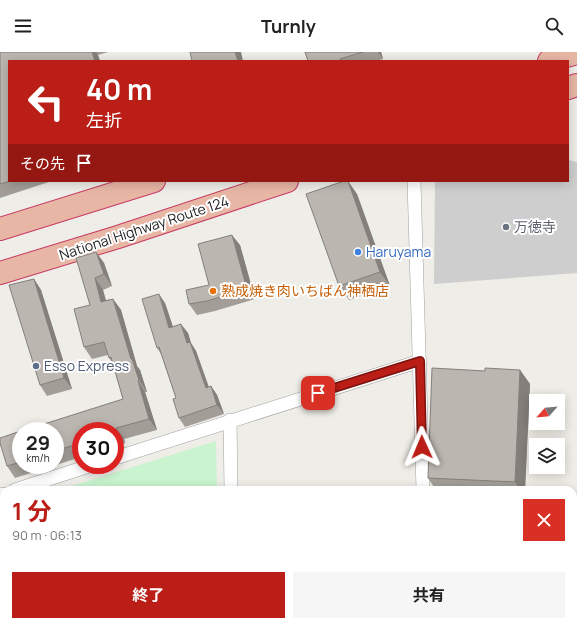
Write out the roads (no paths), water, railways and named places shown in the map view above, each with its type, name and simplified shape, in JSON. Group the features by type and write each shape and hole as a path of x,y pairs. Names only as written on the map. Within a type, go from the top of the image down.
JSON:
{"highway":[{"path":"552,60 577,53"},
{"path":"0,229 151,182"},
{"name":"National Highway Route 124","path":"0,273 118,237 284,182"}],"street":[{"path":"414,182 423,486"},
{"path":"124,455 230,420 420,361"},
{"path":"230,420 231,486"},
{"path":"27,486 72,471"}],"place":[{"name":"万徳寺","path":"506,227"},
{"name":"Haruyama","path":"358,252"},
{"name":"熟成焼き肉いちばん神栖店","path":"213,291"},
{"name":"Esso Express","path":"36,366"}]}
